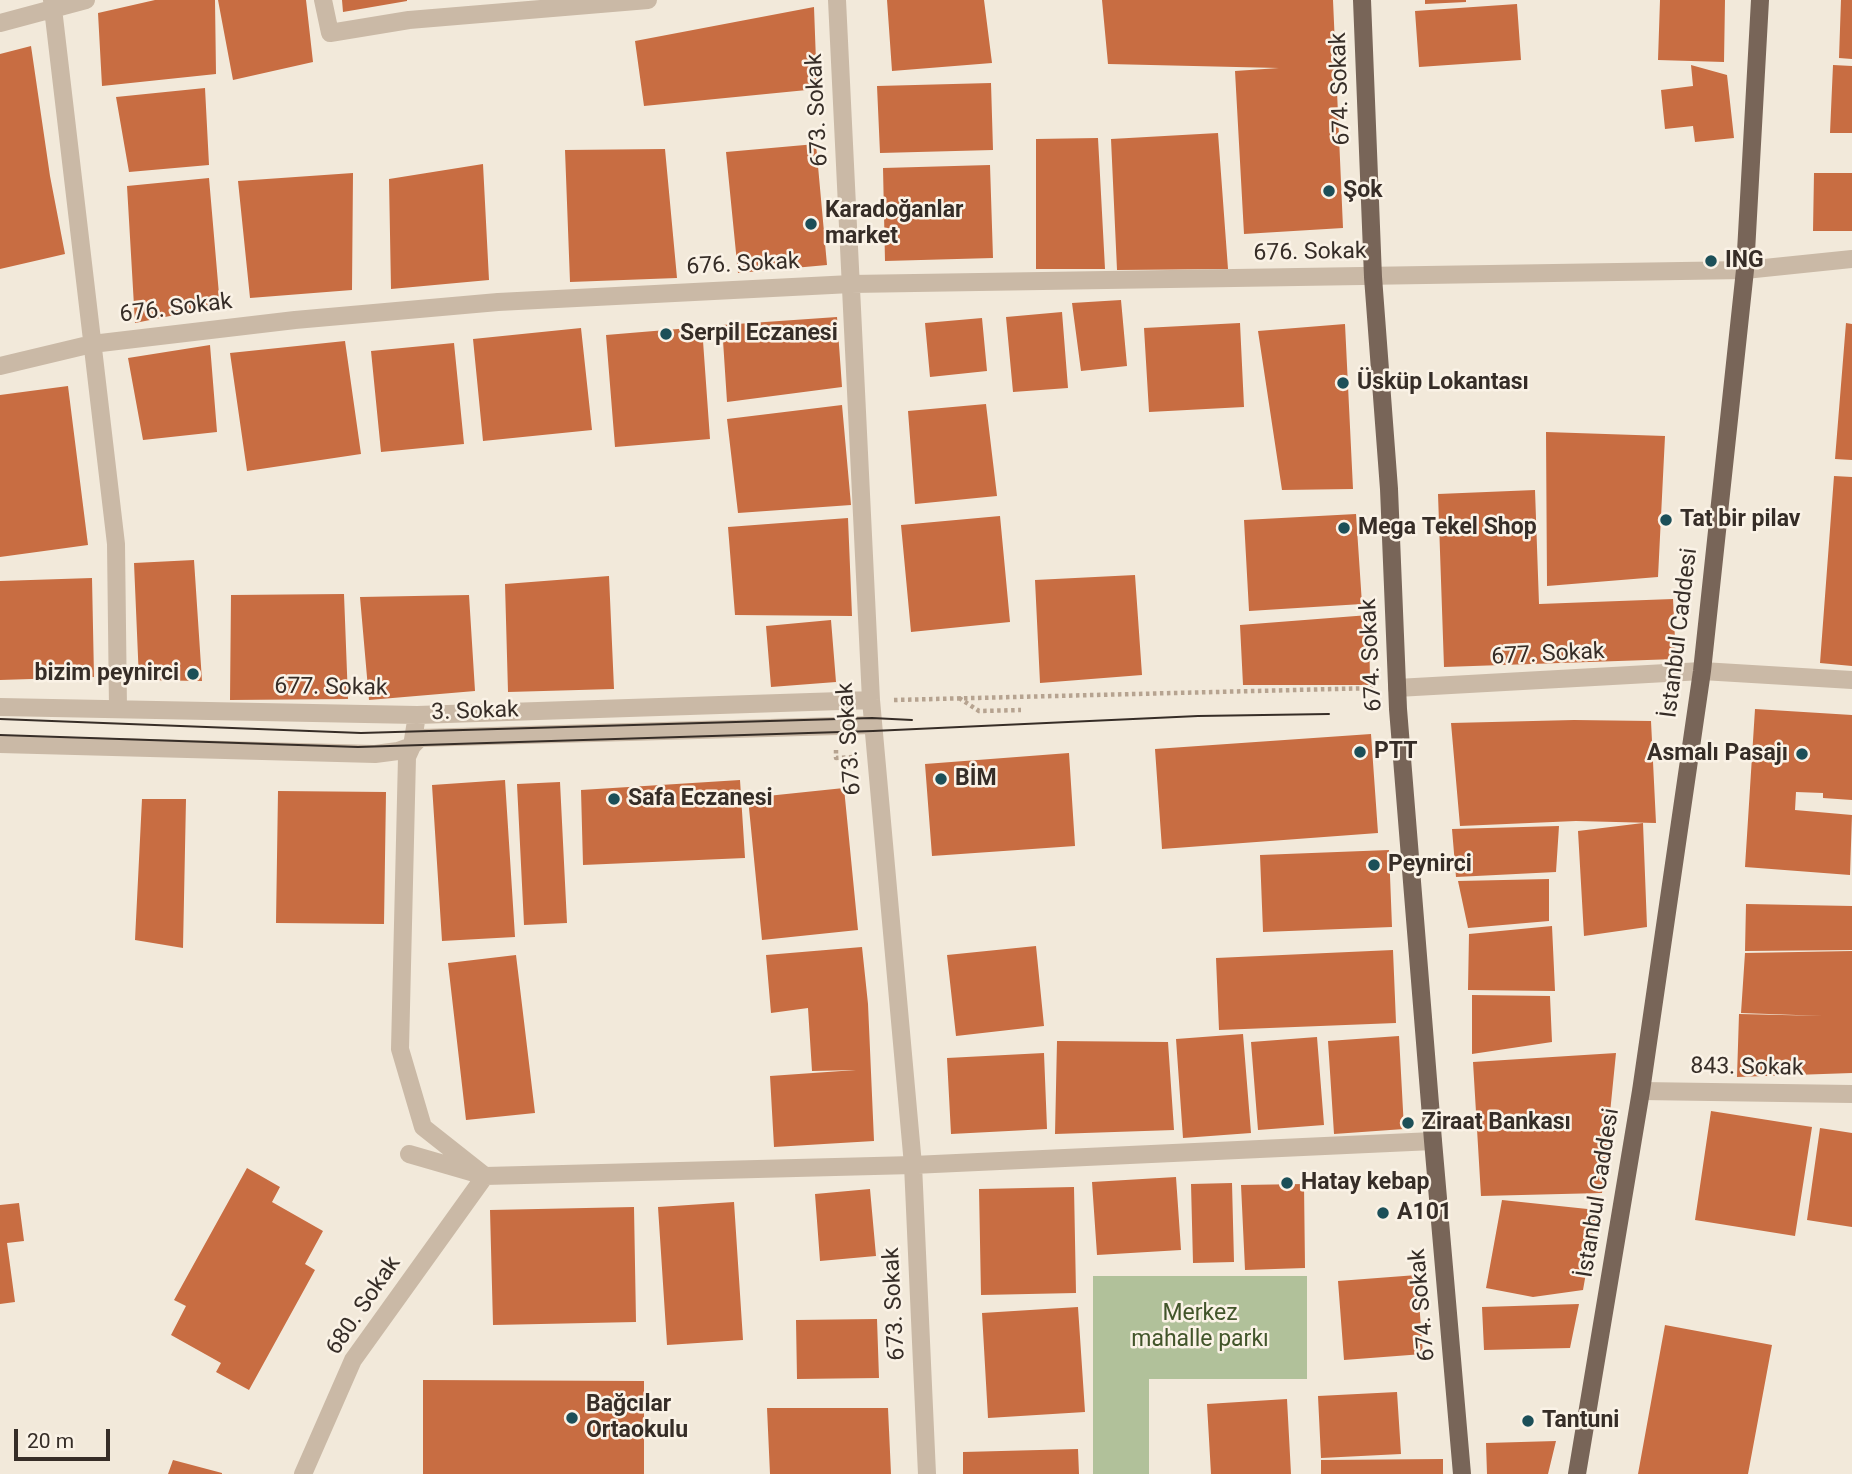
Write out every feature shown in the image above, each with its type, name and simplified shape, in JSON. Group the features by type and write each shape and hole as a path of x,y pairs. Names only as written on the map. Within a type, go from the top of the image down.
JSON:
{"main road":[{"name":"674. Sokak","path":"1362,0 1373,276 1389,488 1397,688 1462,1474"},
{"name":"İstanbul Caddesi","path":"1577,1474 1641,1091 1702,670 1745,270 1760,0"}],"street":[{"path":"0,23 53,4 86,0"},
{"path":"323,0 330,33 409,20 648,0"},
{"name":"673. Sokak","path":"837,0 871,700 913,1165 928,1474"},
{"path":"53,4 116,544 118,708"},
{"name":"676. Sokak","path":"0,366 92,344 295,320 498,302 850,284 1745,270 1852,259"},
{"name":"677. Sokak","path":"1397,688 1702,670 1852,680"},
{"name":"677. Sokak","path":"0,707 416,715 871,700"},
{"path":"416,715 412,746 407,757 400,1049 423,1127 485,1176"},
{"name":"3. Sokak","path":"0,744 375,754 398,751 412,746 420,738 873,725"},
{"name":"843. Sokak","path":"1641,1091 1852,1094"},
{"path":"409,1154 485,1176 913,1165 1433,1141"},
{"name":"680. Sokak","path":"303,1474 353,1360 485,1176"}],"path":[{"path":"871,700 1397,688"},
{"path":"959,698 979,711 1021,709"}],"green space":[{"name":"Merkez mahalle parkı","path":"1093,1276 1307,1276 1307,1379 1149,1379 1149,1474 1093,1474"}],"building":[{"path":"155,0 215,0 216,74 102,86 98,13"},
{"path":"218,0 306,0 313,62 233,80"},
{"path":"342,0 407,0 407,1 343,12"},
{"path":"887,0 984,0 992,63 892,71"},
{"path":"1102,0 1333,0 1343,228 1244,234 1235,71 1279,68 1108,64"},
{"path":"1425,0 1466,0 1466,2 1425,4"},
{"path":"1660,0 1725,0 1724,62 1658,60"},
{"path":"1841,0 1852,0 1852,59 1839,58"},
{"path":"1517,4 1521,60 1419,67 1415,11"},
{"path":"814,7 817,89 644,106 635,41"},
{"path":"31,46 50,176 65,254 0,269 0,54"},
{"path":"1691,65 1727,75 1734,138 1695,142 1693,126 1665,129 1661,90 1693,86"},
{"path":"1833,65 1852,66 1852,133 1830,133"},
{"path":"991,83 993,150 880,153 877,86"},
{"path":"205,88 209,165 129,172 116,97"},
{"path":"1218,133 1228,269 1117,270 1111,139"},
{"path":"1098,138 1105,269 1036,269 1036,139"},
{"path":"816,144 827,265 738,273 726,152"},
{"path":"665,149 677,278 570,282 565,150"},
{"path":"483,164 489,280 391,289 389,179"},
{"path":"990,165 993,258 885,261 883,168"},
{"path":"353,173 352,290 250,298 238,181"},
{"path":"1814,173 1852,173 1852,231 1813,231"},
{"path":"209,178 220,306 135,323 127,186"},
{"path":"1121,300 1127,366 1081,371 1072,303"},
{"path":"1062,312 1068,388 1013,392 1006,317"},
{"path":"837,317 842,387 727,402 722,325"},
{"path":"982,318 987,371 930,377 925,323"},
{"path":"1240,323 1244,407 1149,412 1144,328"},
{"path":"1846,323 1852,324 1852,460 1835,459"},
{"path":"1345,324 1353,489 1282,490 1258,331"},
{"path":"702,327 710,439 615,447 606,335"},
{"path":"581,328 592,430 483,441 473,339"},
{"path":"345,341 361,454 247,471 230,353"},
{"path":"454,343 464,444 381,452 371,351"},
{"path":"210,345 217,432 143,440 128,358"},
{"path":"68,386 88,545 0,557 0,395"},
{"path":"986,404 997,496 915,504 908,411"},
{"path":"842,405 851,505 738,513 727,419"},
{"path":"1546,432 1665,436 1658,577 1547,586"},
{"path":"1834,476 1852,477 1852,666 1820,663"},
{"path":"1535,490 1539,604 1673,599 1676,659 1444,667 1438,494"},
{"path":"1356,514 1362,604 1249,611 1244,520"},
{"path":"1000,516 1010,622 911,632 901,525"},
{"path":"848,518 852,616 735,615 728,527"},
{"path":"194,560 202,681 139,680 134,563"},
{"path":"1135,575 1142,675 1040,683 1035,580"},
{"path":"609,576 614,689 508,692 505,584"},
{"path":"92,578 94,677 0,680 0,581"},
{"path":"344,594 348,699 230,700 231,595"},
{"path":"469,595 475,691 369,700 360,597"},
{"path":"1369,615 1370,685 1243,685 1240,625"},
{"path":"831,620 836,682 771,687 766,626"},
{"name":"Asmalı Pasajı","path":"1755,709 1852,715 1852,800 1823,798 1823,793 1796,792 1795,810 1852,815 1850,875 1745,867"},
{"path":"1651,721 1656,823 1576,821 1460,826 1451,723"},
{"path":"1371,734 1378,833 1162,849 1155,749"},
{"path":"1069,753 1075,846 932,856 925,764"},
{"path":"505,780 515,937 442,941 432,785"},
{"path":"740,780 745,858 583,865 581,790"},
{"path":"560,782 567,923 524,925 517,784"},
{"path":"844,788 858,930 762,940 748,798"},
{"path":"278,791 386,792 384,924 276,923"},
{"path":"142,799 186,799 183,948 135,940"},
{"path":"1643,823 1647,927 1584,936 1578,831"},
{"path":"1559,826 1556,872 1456,877 1452,829"},
{"path":"1389,850 1392,927 1263,932 1260,855"},
{"path":"1549,879 1549,921 1468,928 1458,881"},
{"path":"1746,904 1852,906 1852,950 1745,951"},
{"path":"1552,926 1555,991 1468,990 1469,934"},
{"path":"1036,946 1044,1026 956,1036 947,955"},
{"path":"862,947 868,1004 874,1141 774,1147 770,1076 856,1070 812,1071 808,1008 771,1013 766,955"},
{"path":"1393,950 1396,1023 1219,1030 1216,958"},
{"path":"1852,951 1852,1073 1737,1077 1739,1014 1824,1016 1741,1013 1745,953"},
{"path":"516,955 535,1113 466,1120 448,963"},
{"path":"1472,995 1550,996 1552,1042 1472,1054"},
{"path":"1243,1034 1251,1133 1183,1138 1176,1039"},
{"path":"1399,1036 1404,1129 1334,1134 1328,1041"},
{"path":"1317,1037 1324,1125 1258,1130 1251,1042"},
{"path":"1057,1041 1168,1042 1174,1130 1055,1134"},
{"path":"1044,1053 1047,1129 951,1134 947,1058"},
{"path":"1616,1053 1602,1193 1481,1196 1473,1062"},
{"path":"1711,1111 1812,1127 1795,1236 1695,1220"},
{"path":"1820,1128 1852,1133 1852,1227 1807,1220"},
{"path":"247,1168 280,1187 272,1202 323,1231 305,1264 315,1270 249,1390 216,1372 221,1363 171,1335 186,1306 174,1300"},
{"path":"1176,1177 1181,1250 1097,1255 1092,1182"},
{"path":"1232,1183 1234,1262 1193,1263 1191,1184"},
{"path":"1304,1184 1305,1268 1245,1270 1241,1185"},
{"path":"1074,1187 1076,1293 981,1295 979,1189"},
{"path":"870,1189 876,1256 820,1261 815,1194"},
{"path":"1502,1200 1597,1210 1583,1290 1533,1297 1486,1288"},
{"path":"734,1202 743,1340 667,1345 658,1207"},
{"path":"19,1203 24,1241 7,1243 15,1302 0,1304 0,1205"},
{"path":"634,1207 636,1322 493,1325 490,1210"},
{"path":"1417,1275 1423,1354 1344,1360 1338,1281"},
{"path":"1579,1304 1570,1348 1484,1350 1482,1307"},
{"path":"1078,1307 1085,1412 988,1418 982,1313"},
{"path":"877,1319 879,1378 797,1379 796,1320"},
{"path":"1665,1325 1772,1345 1748,1474 1638,1474"},
{"path":"423,1380 644,1381 644,1474 423,1474"},
{"path":"1397,1392 1401,1454 1321,1458 1318,1396"},
{"path":"1287,1399 1291,1474 1211,1474 1207,1404"},
{"path":"767,1408 888,1408 891,1474 770,1474"},
{"path":"1556,1441 1548,1474 1487,1474 1486,1443"},
{"path":"1078,1449 1079,1474 963,1474 963,1452"},
{"path":"1443,1459 1443,1474 1321,1474 1321,1460"},
{"path":"173,1460 222,1473 222,1474 168,1474"}],"tram line":[{"path":"0,735 358,747 873,731 1198,716 1329,714"},
{"path":"0,719 361,733 872,718 912,720"}],"place":[{"name":"Şok","path":"1329,191"},
{"name":"Karadoğanlar market","path":"811,224"},
{"name":"ING","path":"1711,261"},
{"name":"Serpil Eczanesi","path":"666,334"},
{"name":"Üsküp Lokantası","path":"1343,383"},
{"name":"Tat bir pilav","path":"1666,520"},
{"name":"Mega Tekel Shop","path":"1344,528"},
{"name":"bizim peynirci","path":"193,674"},
{"name":"PTT","path":"1360,752"},
{"name":"Asmalı Pasajı","path":"1802,754"},
{"name":"BİM","path":"941,779"},
{"name":"Safa Eczanesi","path":"614,799"},
{"name":"Peynirci","path":"1374,865"},
{"name":"Ziraat Bankası","path":"1408,1123"},
{"name":"Hatay kebap","path":"1287,1183"},
{"name":"A101","path":"1383,1213"},
{"name":"Bağcılar Ortaokulu","path":"572,1418"},
{"name":"Tantuni","path":"1528,1421"}]}
